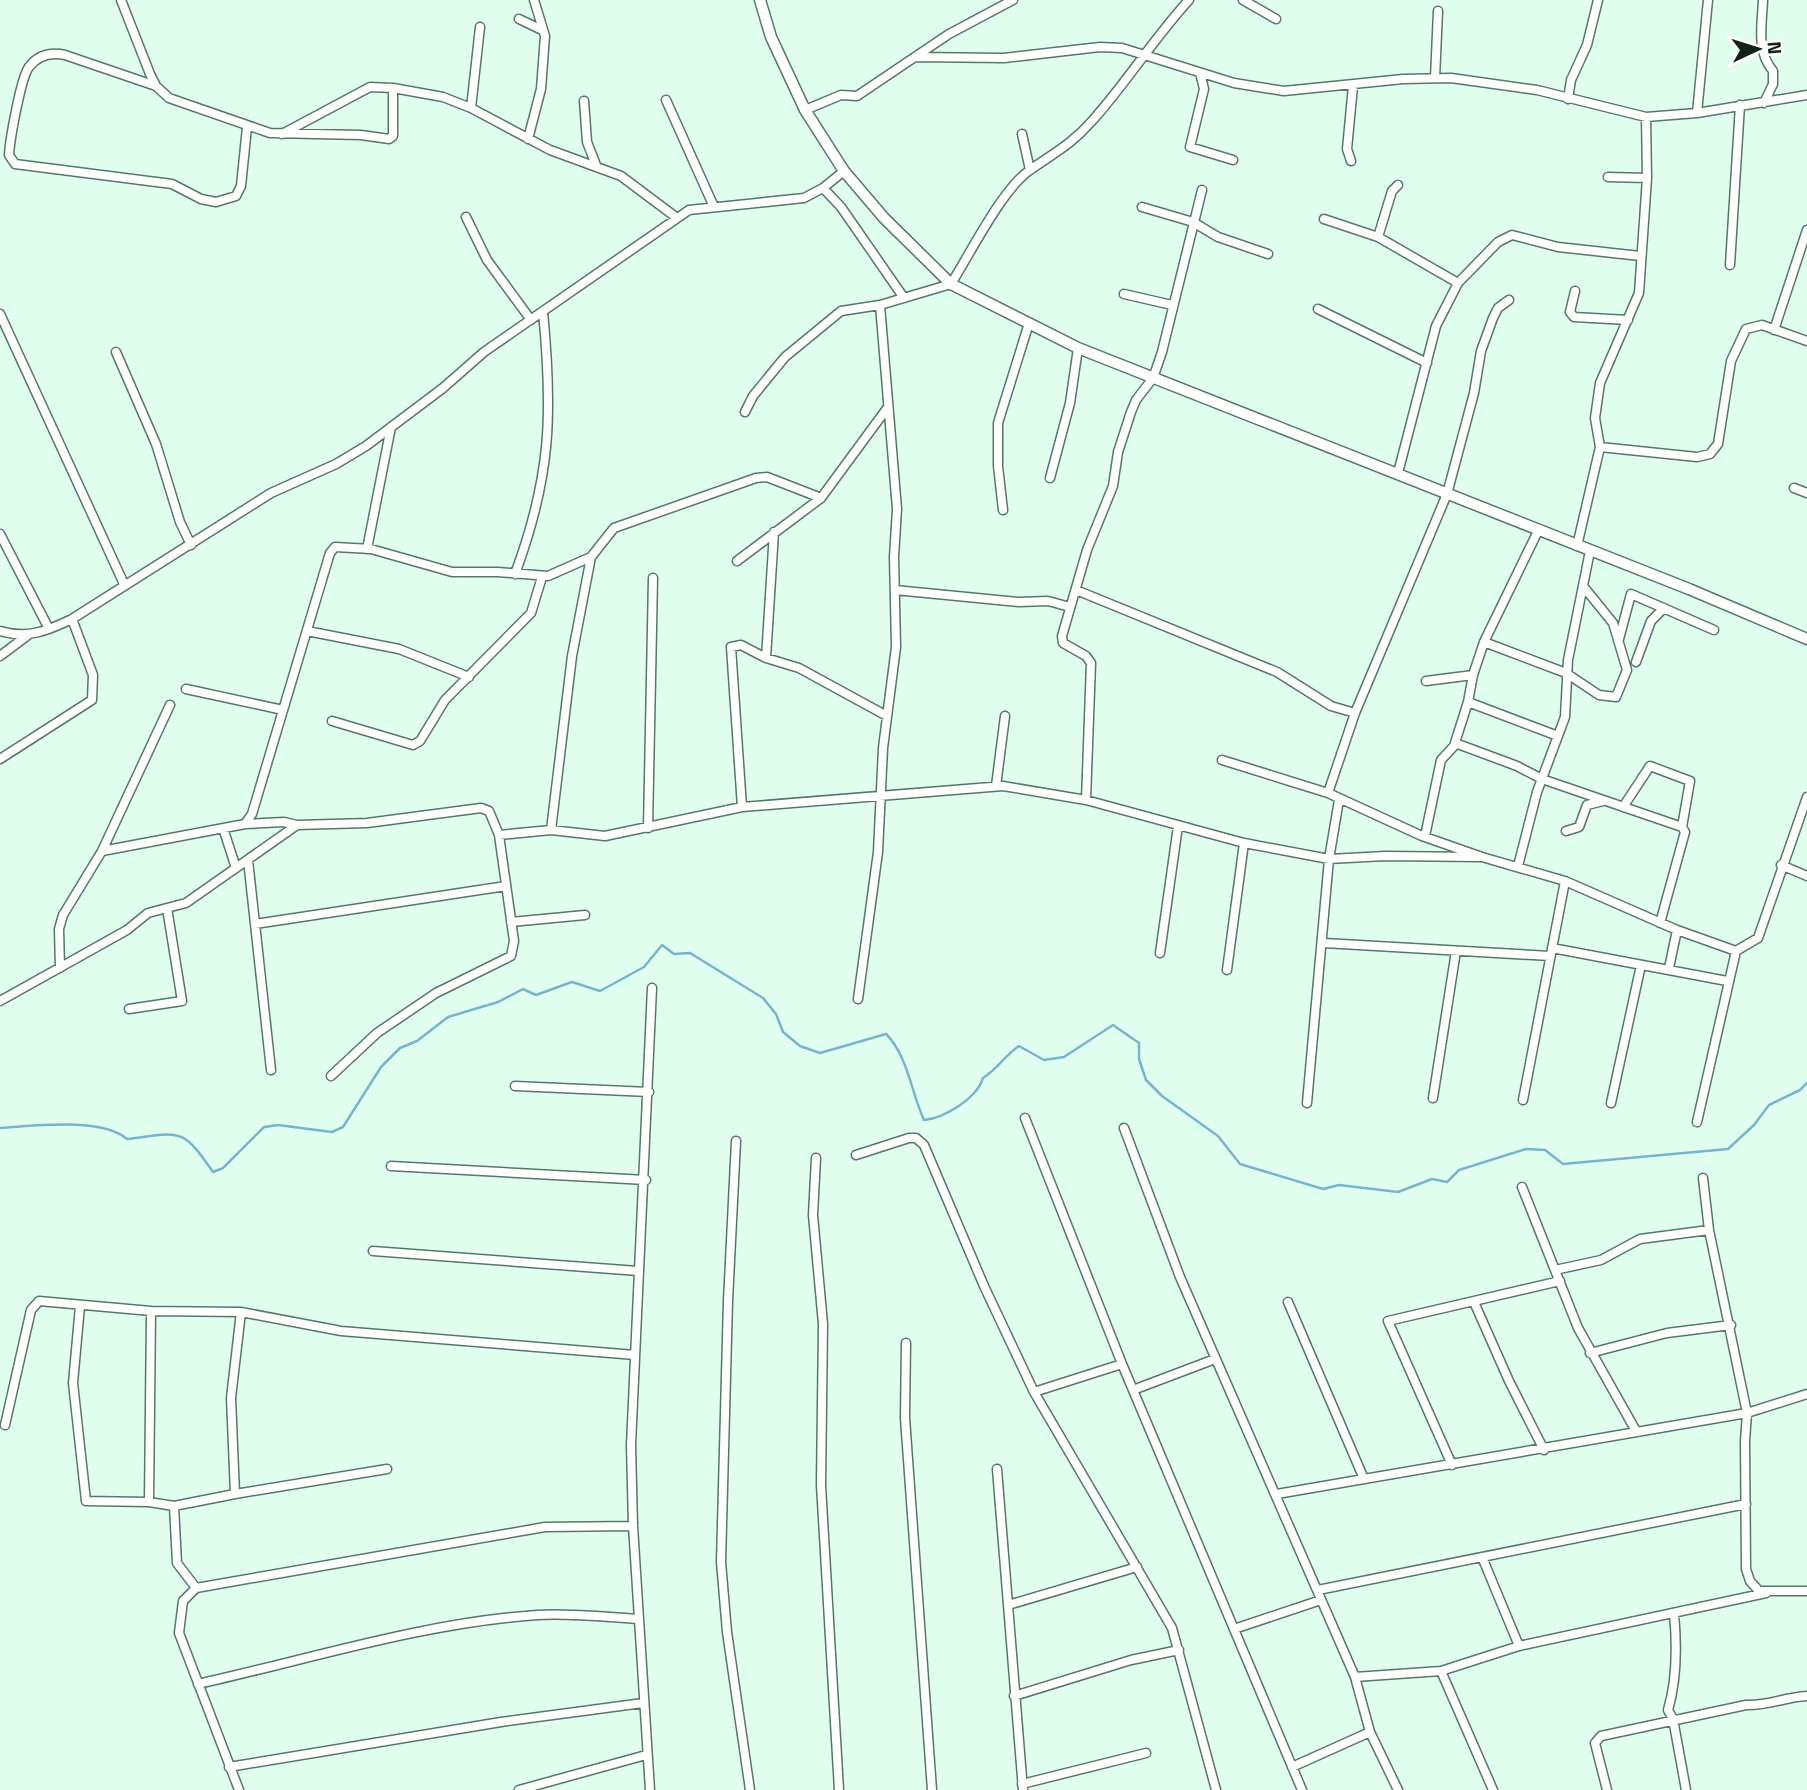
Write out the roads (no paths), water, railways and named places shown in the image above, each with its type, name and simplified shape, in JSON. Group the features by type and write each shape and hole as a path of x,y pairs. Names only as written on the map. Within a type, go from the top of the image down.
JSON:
{"street":[{"path":"121,0 126,20 139,41 156,86"},
{"path":"528,139 541,89 545,36 534,0"},
{"path":"760,0 771,37 805,110 844,171 884,218 951,284 1019,321 1029,323 1078,348 1398,473 1807,639"},
{"path":"805,110 841,95 857,96 949,34 1013,0"},
{"path":"745,412 753,396 785,357 841,312 880,305 951,284 1005,198 1030,170 1064,149 1092,121 1145,57 1157,35 1189,0"},
{"path":"1243,0 1276,19"},
{"path":"1568,99 1571,80 1587,45 1598,0"},
{"path":"1697,113 1708,0"},
{"path":"1763,0 1761,47 1766,63 1773,71 1773,84 1764,103"},
{"path":"1435,78 1438,11"},
{"path":"519,19 542,30"},
{"path":"471,108 480,27"},
{"path":"915,57 1004,58 1100,47 1122,48 1200,73 1284,91 1435,78 1538,90 1646,117 1697,113 1807,95"},
{"path":"247,127 241,186 236,195 216,202 201,200 172,184 15,164 9,155 28,68 53,52 156,86 169,98 247,127 282,134 361,135 389,139 393,136 393,88"},
{"path":"1200,73 1204,89 1189,147 1233,160"},
{"path":"1351,161 1347,149 1353,86"},
{"path":"282,134 363,89 393,88 443,97 471,108 528,139 621,176 677,218"},
{"path":"666,100 714,207"},
{"path":"584,101 587,142 596,165"},
{"path":"1730,265 1740,105"},
{"path":"1577,546 1600,447 1595,428 1597,395 1614,346 1639,293 1647,178 1646,117"},
{"path":"1022,134 1030,170"},
{"path":"0,656 29,635 72,619 271,493 336,464 391,427 484,352 689,210 804,198 824,188 844,171"},
{"path":"1608,177 1647,178"},
{"path":"1378,237 1392,191 1398,186"},
{"path":"824,188 842,207 904,298"},
{"path":"1086,800 1090,663 1086,656 1062,639 1087,550 1113,486 1118,452 1131,412 1136,400 1153,378 1202,190"},
{"path":"1142,208 1193,222 1218,237 1268,254"},
{"path":"466,217 487,260 531,320"},
{"path":"1324,219 1378,237 1458,283"},
{"path":"1774,330 1807,230"},
{"path":"1398,473 1436,326 1458,283 1505,236 1558,247 1640,256"},
{"path":"1575,291 1570,312 1574,317 1628,320"},
{"path":"1124,294 1172,305"},
{"path":"1328,793 1355,713 1447,494 1475,393 1481,351 1498,308 1509,300"},
{"path":"858,999 878,852 887,716 896,647 897,509 880,305"},
{"path":"1318,309 1427,363"},
{"path":"514,574 542,487 546,457 549,370 543,312"},
{"path":"0,314 124,584"},
{"path":"1003,510 998,466 998,423 1029,323"},
{"path":"1600,447 1697,457 1710,454 1718,444 1731,361 1737,343 1746,329 1762,325 1807,341"},
{"path":"1050,478 1070,403 1078,348"},
{"path":"116,352 156,444 180,522 191,545"},
{"path":"737,561 821,498 888,407"},
{"path":"367,549 391,427"},
{"path":"245,824 252,814 332,549 367,549 452,572 541,577 590,557 614,528 756,478 767,477 821,498"},
{"path":"1794,488 1807,494"},
{"path":"766,658 774,531"},
{"path":"1425,836 1441,760 1455,743 1484,642 1538,531"},
{"path":"0,534 50,629"},
{"path":"1518,866 1542,779 1565,717 1566,673 1590,551"},
{"path":"551,830 572,656 590,557"},
{"path":"332,722 413,745 420,741 445,700 531,613 541,577"},
{"path":"648,828 653,578"},
{"path":"1484,642 1566,673 1600,695 1616,696 1627,670 1614,623 1583,586"},
{"path":"895,590 1019,601 1042,600 1070,607"},
{"path":"1076,590 1277,672 1331,706 1355,713"},
{"path":"1618,641 1631,594 1714,630"},
{"path":"1636,662 1651,621 1664,608"},
{"path":"0,759 92,700 93,675 72,619"},
{"path":"0,631 29,635"},
{"path":"307,631 398,649 469,677"},
{"path":"742,807 731,647 741,645 766,658 812,674 887,716"},
{"path":"1426,681 1473,675"},
{"path":"186,689 283,710"},
{"path":"1468,702 1558,736"},
{"path":"60,968 60,929 63,915 102,851 170,705"},
{"path":"996,786 1005,716"},
{"path":"1455,743 1517,766 1542,779 1682,827"},
{"path":"1222,760 1328,793 1425,836 1482,857 1565,881 1677,930 1736,951"},
{"path":"1623,807 1650,766 1689,781 1682,827 1685,832 1660,923"},
{"path":"499,835 551,830 605,836 742,807 996,786 1086,800 1244,843 1329,859 1371,856 1482,857"},
{"path":"1697,1122 1727,981 1736,951 1758,938 1807,797"},
{"path":"1307,1103 1324,943 1329,859 1339,800"},
{"path":"1566,831 1579,827 1587,805 1606,801"},
{"path":"102,851 245,824 367,823 481,808 489,811 499,835 514,941 511,956 436,993 377,1033 331,1076"},
{"path":"0,1001 127,930 148,913 186,903 286,830 297,825"},
{"path":"1160,953 1178,826"},
{"path":"223,828 236,868"},
{"path":"1227,970 1244,843"},
{"path":"248,860 271,1070"},
{"path":"1781,866 1807,876"},
{"path":"1523,1100 1565,881"},
{"path":"255,924 506,886"},
{"path":"128,1009 182,1001 167,908"},
{"path":"511,922 585,915"},
{"path":"1669,968 1677,930"},
{"path":"1324,943 1456,951 1551,952 1669,968 1727,981"},
{"path":"1433,1098 1456,951"},
{"path":"1611,1103 1641,965"},
{"path":"650,1790 638,1619 631,1445 638,1271 646,1180 652,988"},
{"path":"515,1086 649,1093"},
{"path":"1025,1118 1122,1364 1302,1790"},
{"path":"1124,1128 1154,1215 1356,1677 1370,1732 1398,1790"},
{"path":"856,1155 909,1138 920,1141 1034,1392 1172,1628 1216,1790"},
{"path":"736,1141 727,1301 729,1353 721,1562 727,1632 750,1790"},
{"path":"816,1157 813,1215 823,1324 821,1485 839,1790"},
{"path":"391,1166 646,1180"},
{"path":"1703,1178 1709,1230 1748,1413 1746,1569 1750,1581 1766,1593"},
{"path":"1522,1187 1590,1353 1636,1432"},
{"path":"1555,1270 1601,1260 1640,1239 1709,1230"},
{"path":"373,1251 638,1271"},
{"path":"1452,1465 1388,1321 1560,1281"},
{"path":"5,1425 31,1310 39,1301 151,1311 241,1312 341,1331 635,1355"},
{"path":"1288,1302 1364,1479"},
{"path":"1474,1302 1509,1381 1544,1450"},
{"path":"80,1306 73,1383 86,1500 149,1502 174,1506 387,1469"},
{"path":"149,1502 151,1311"},
{"path":"235,1494 231,1398 241,1312"},
{"path":"1590,1353 1667,1333 1731,1325"},
{"path":"906,1343 905,1418 932,1790"},
{"path":"1133,1390 1215,1359"},
{"path":"1034,1392 1122,1364"},
{"path":"1277,1494 1748,1413 1807,1394"},
{"path":"997,1469 1022,1787 1146,1753"},
{"path":"1318,1590 1746,1504"},
{"path":"174,1506 177,1563 197,1588"},
{"path":"239,1790 179,1633 183,1601 197,1588 545,1527 633,1526"},
{"path":"1482,1557 1519,1646"},
{"path":"1008,1605 1137,1567"},
{"path":"1356,1677 1441,1671 1519,1646 1766,1593 1807,1591"},
{"path":"1234,1629 1321,1600"},
{"path":"1674,1613 1677,1641 1674,1695 1668,1710 1673,1719 1686,1790"},
{"path":"198,1684 377,1640 473,1622 540,1615 638,1619"},
{"path":"1014,1696 1131,1660 1179,1650"},
{"path":"1441,1671 1493,1790"},
{"path":"1606,1790 1597,1738 1673,1719 1746,1705 1766,1705 1779,1698 1807,1696"},
{"path":"229,1767 501,1722 643,1703"},
{"path":"1292,1767 1370,1732"},
{"path":"519,1790 646,1755"}],"waterway":[{"path":"0,1128 84,1125 116,1132 127,1139 169,1134 185,1139 213,1172 223,1168 264,1127 278,1125 332,1132 343,1127 381,1067 400,1048 417,1041 448,1017 498,1002 523,989 536,995 572,982 600,991 644,967 662,945 674,954 690,953 763,998 776,1014 783,1032 800,1046 820,1053 886,1034 904,1063 924,1120 950,1111 967,1100 983,1078 1019,1046 1044,1060 1064,1057 1113,1025 1139,1043 1139,1059 1146,1080 1162,1096 1218,1136 1240,1164 1323,1189 1339,1185 1398,1192 1432,1179 1447,1182 1459,1170 1526,1149 1545,1150 1563,1164 1728,1149 1754,1125 1769,1105 1800,1090 1807,1083"}]}
